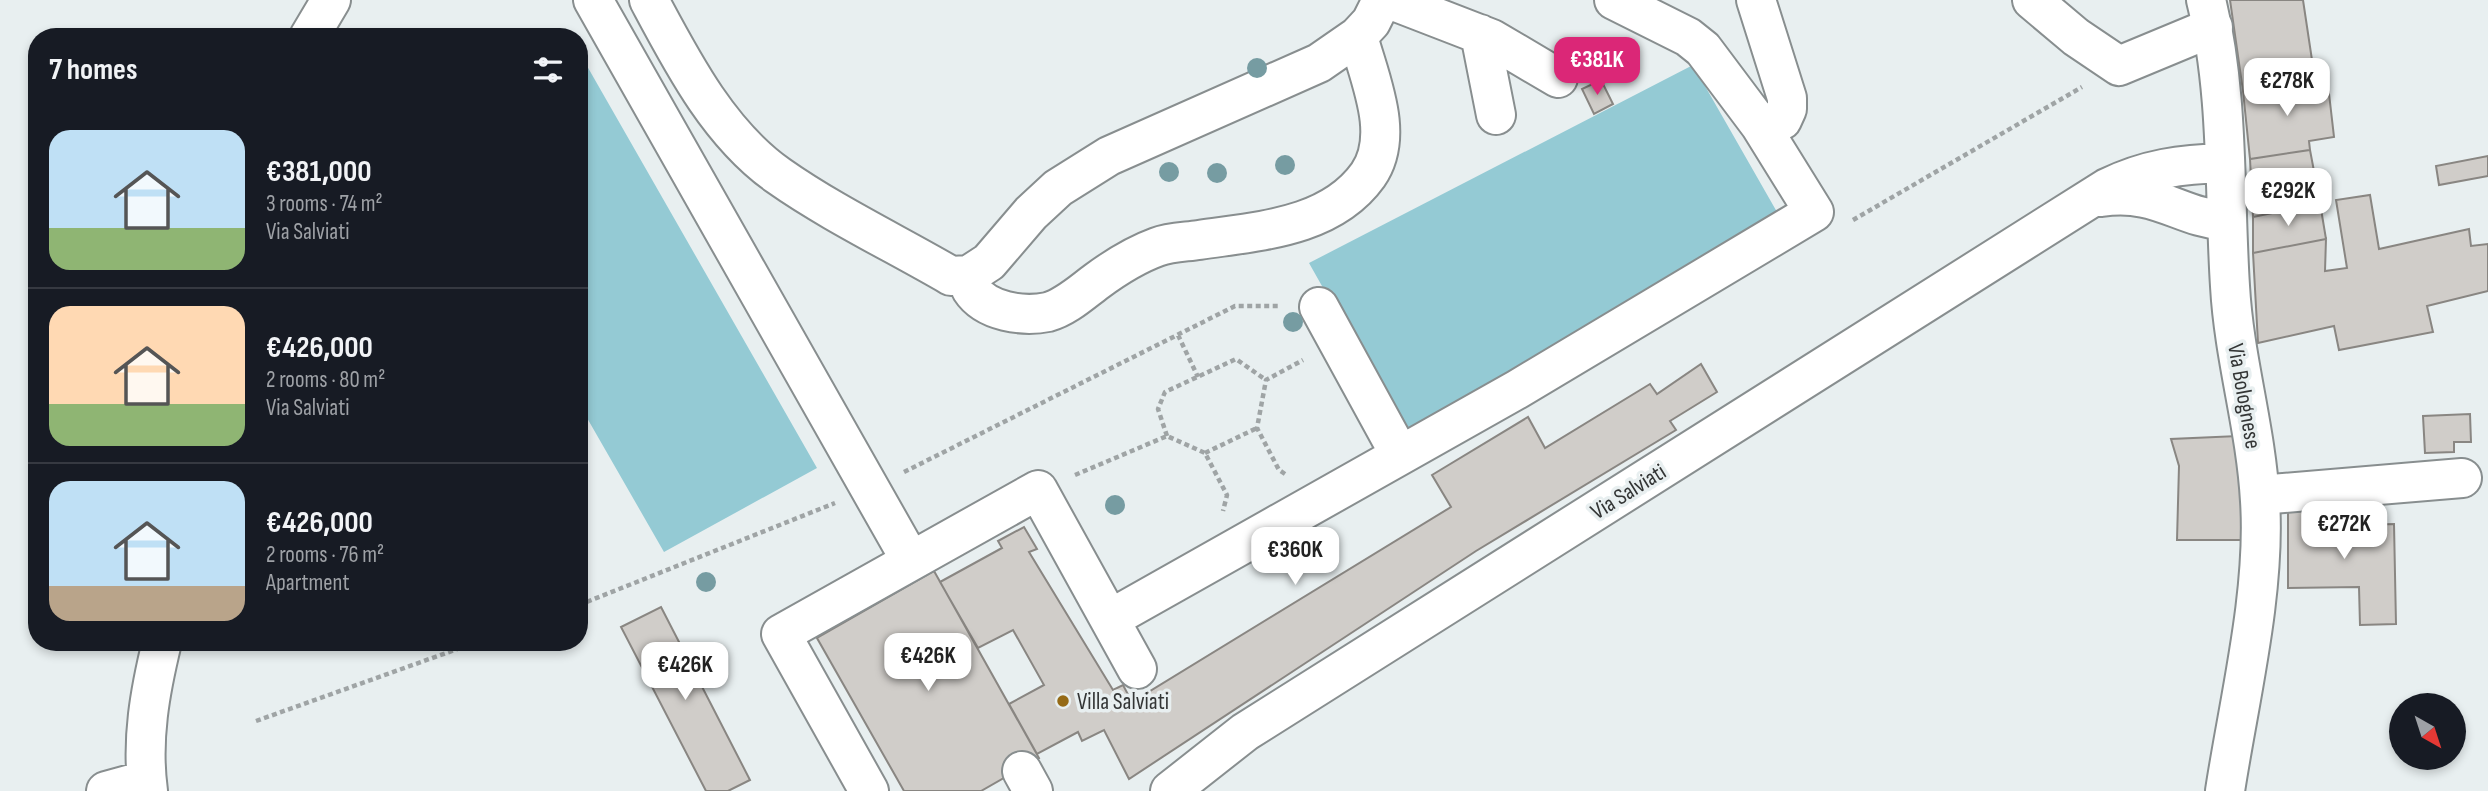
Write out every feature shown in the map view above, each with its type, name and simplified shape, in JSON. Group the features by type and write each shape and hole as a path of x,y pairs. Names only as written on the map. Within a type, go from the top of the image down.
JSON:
{"main road":[{"path":"314,28 331,0"},
{"path":"593,0 911,561"},
{"path":"649,0 686,69 732,131 778,175 951,276 969,275 989,262 1031,213 1058,188 1109,156 1319,63 1359,36 1371,22 1382,0"},
{"path":"1391,0 1480,34 1558,78"},
{"path":"1110,619 1530,382 1814,212 1760,125 1703,49 1688,37 1614,0"},
{"path":"1756,0 1787,98 1787,109 1782,120 1760,125"},
{"path":"2032,0 2076,37 2119,66 2209,14"},
{"name":"Via Bolognese","path":"2209,14 2225,163 2232,314 2242,385 2256,449 2260,495 2261,556 2225,791"},
{"path":"1480,34 1496,115"},
{"path":"969,275 971,289 987,305 1025,314 1050,311 1133,257 1160,246 1271,229 1309,219 1330,208 1369,173 1378,149 1381,124 1359,36"},
{"name":"Via Salviati","path":"1168,789 1245,732 2092,198 2134,174 2161,167 2225,163"},
{"name":"Via Salviati","path":"2092,198 2123,194 2151,198 2214,220 2226,221"},
{"path":"1319,307 1400,456"},
{"path":"2260,495 2462,478"},
{"path":"869,791 781,634 1038,490 1137,669"},
{"path":"106,791 147,785 149,697 160,651"}],"path":[{"path":"1851,221 2119,66"},
{"path":"588,601 871,489 1235,306 1319,307"},
{"path":"1178,335 1198,377"},
{"path":"1266,380 1338,341"},
{"path":"1167,436 1158,409 1165,392 1236,359 1266,380"},
{"path":"1266,380 1257,428 1279,470 1331,495"},
{"path":"1205,453 1257,428"},
{"path":"1038,490 1167,436 1205,453 1227,495 1210,563"},
{"path":"256,721 452,651"}],"shaded area":[{"path":"1693,65 1781,219 1406,435 1309,263"},
{"path":"588,68 817,468 664,552 588,420"}],"building":[{"path":"2230,0 2303,0 2315,80 2243,91"},
{"path":"1601,80 1613,104 1594,114 1582,89"},
{"path":"2315,80 2318,87 2328,85 2334,137 2309,141 2310,150 2250,159 2243,91"},
{"path":"2310,150 2320,203 2253,217 2250,159"},
{"path":"2488,156 2488,176 2439,185 2436,166"},
{"path":"2370,195 2379,249 2469,229 2471,246 2488,244 2488,291 2427,306 2433,332 2339,350 2334,326 2258,343 2253,253 2326,239 2325,271 2347,268 2336,200"},
{"path":"2320,203 2326,239 2253,253 2253,217"},
{"path":"1701,364 1717,392 1670,421 1676,430 1476,551 1129,779 1104,730 1082,741 1078,732 1037,754 1009,704 1044,685 1013,630 978,648 940,582 1002,548 998,541 1024,527 1037,549 1029,552 1113,690 1123,685 1132,702 1451,507 1432,475 1528,417 1545,448 1650,384 1657,394"},
{"path":"2470,414 2471,442 2454,442 2454,452 2425,453 2423,416"},
{"path":"2238,436 2243,540 2177,540 2179,466 2171,439"},
{"path":"2288,504 2322,504 2322,526 2394,524 2396,624 2360,625 2359,587 2288,588"},
{"path":"934,571 1039,758 981,791 904,791 817,638"},
{"path":"661,607 750,780 728,791 706,791 621,627"}],"place":[{"name":"Villa Salviati","path":"1063,701"}]}
